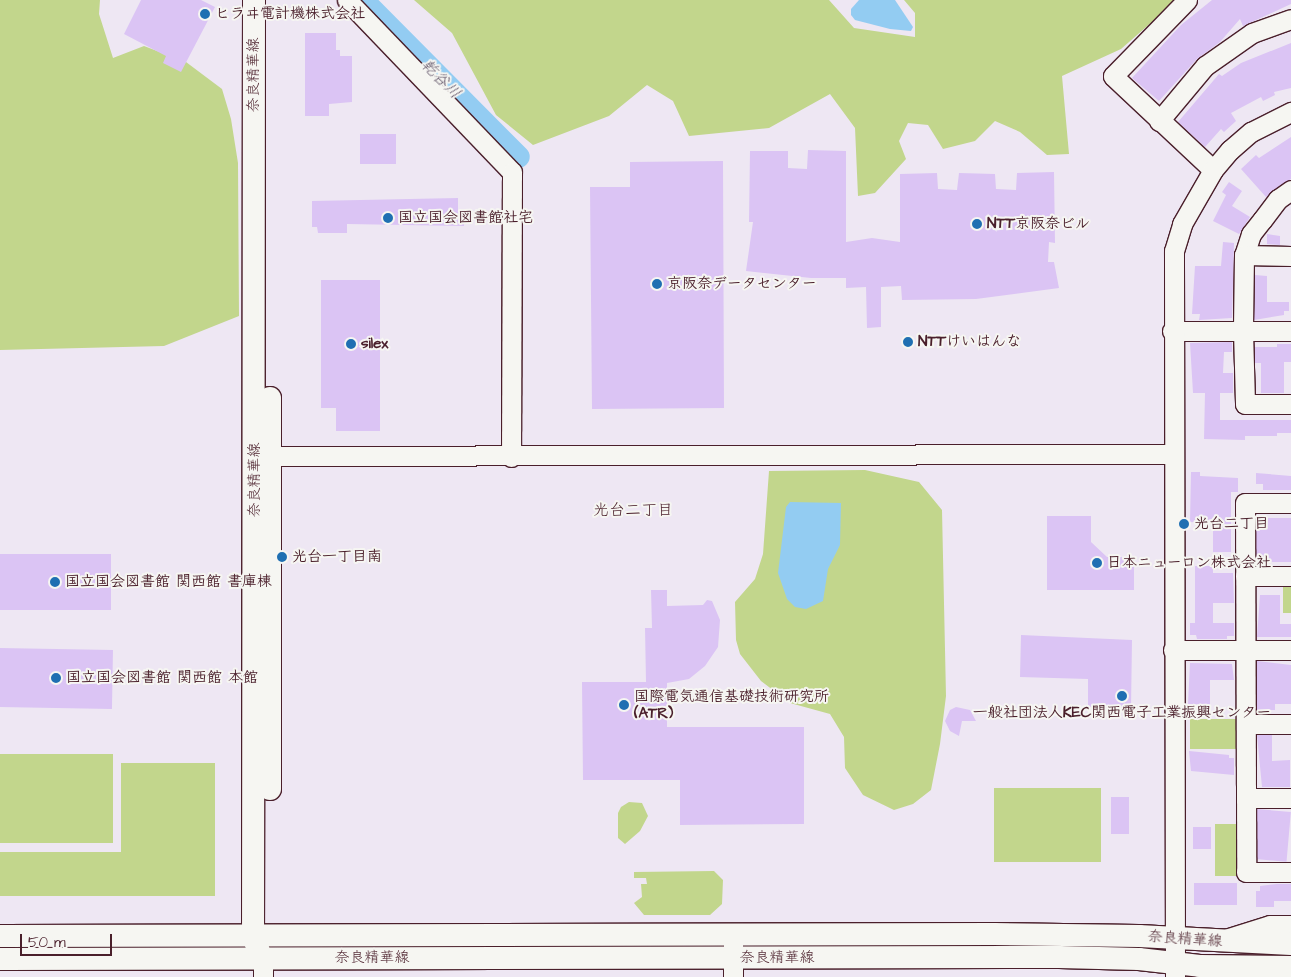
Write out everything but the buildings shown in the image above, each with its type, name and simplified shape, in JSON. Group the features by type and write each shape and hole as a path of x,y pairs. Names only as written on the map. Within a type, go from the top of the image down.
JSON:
{"main road":[{"name":"奈良精華線","path":"254,0 263,456"},
{"name":"奈良精華線","path":"269,0 263,456 261,937 263,968 733,967 1059,957 1175,970 1291,967"},
{"name":"奈良精華線","path":"261,937 994,934 1174,938 1216,942 1291,944"},
{"path":"0,936 261,937"},
{"path":"0,959 263,968"}],"street":[{"path":"347,0 512,172 511,457"},
{"path":"1187,0 1113,76 1213,170"},
{"path":"1159,120 1205,66 1252,33 1291,20"},
{"path":"1175,970 1172,331 1174,251 1182,224 1213,170 1251,132 1291,112"},
{"path":"1291,190 1278,199 1251,234 1244,255 1243,331 1244,404 1291,404"},
{"path":"1244,255 1291,256"},
{"path":"1172,331 1291,331"},
{"path":"263,456 511,457 1173,454"},
{"path":"1291,503 1245,503 1246,872 1291,872"},
{"path":"1245,576 1291,576"},
{"path":"1173,650 1291,650"},
{"path":"1246,724 1291,724"},
{"path":"1246,798 1291,798"},
{"path":"1216,942 1250,929 1270,924 1291,925"},
{"path":"733,967 734,935"}],"green space":[{"path":"0,0 100,0 99,14 113,58 144,46 186,62 222,89 231,119 238,163 239,316 164,346 0,350"},
{"path":"414,0 829,0 854,28 915,37 915,13 904,0 1177,0 1121,49 1062,76 1069,154 1047,155 1020,132 995,121 975,141 943,149 928,125 908,123 899,141 906,159 875,193 858,196 855,128 830,94 769,128 689,136 673,101 647,85 609,116 533,145 496,115 452,33"},
{"path":"865,470 919,482 942,510 946,696 940,744 931,790 913,804 894,810 863,795 845,768 844,737 830,714 790,703 761,681 740,654 736,640 735,602 755,579 763,554 769,471"},
{"path":"1283,581 1291,581 1291,613 1283,613"},
{"path":"1190,719 1239,719 1239,749 1190,749"},
{"path":"0,754 113,754 113,843 0,843"},
{"path":"121,763 215,763 215,896 0,896 0,852 121,852"},
{"path":"994,788 1101,788 1101,862 994,862"},
{"path":"629,802 642,803 648,816 640,831 625,844 618,838 618,813 621,807"},
{"path":"1215,824 1239,824 1239,876 1215,876"},
{"path":"714,871 723,880 722,904 710,915 644,915 634,903 642,897 641,884 647,884 646,878 634,878 634,872"}],"water":[{"path":"859,0 895,0 913,27 911,31 890,29 855,20 851,15 851,9"},
{"path":"790,502 841,503 840,545 828,569 823,601 806,609 795,607 787,599 778,573 786,507"}],"waterway":[{"name":"乾谷川","path":"363,0 519,157"}],"place":[{"name":"ヒラヰ電計機株式会社","path":"205,14"},
{"name":"国立国会図書館社宅","path":"388,218"},
{"name":"NTT京阪奈ビル","path":"977,224"},
{"name":"京阪奈データセンター","path":"657,284"},
{"name":"NTTけいはんな","path":"908,342"},
{"name":"silex","path":"351,344"},
{"name":"光台二丁目","path":"1184,524"},
{"name":"光台一丁目南","path":"282,557"},
{"name":"日本ニューロン株式会社","path":"1097,563"},
{"name":"国立国会図書館 関西館 書庫棟","path":"55,582"},
{"name":"国立国会図書館 関西館 本館","path":"56,678"},
{"name":"一般社団法人KEC関西電子工業振興センター","path":"1122,696"},
{"name":"国際電気通信基礎技術研究所 (ATR)","path":"624,705"}],"district":[{"name":"光台二丁目","path":"633,510"}]}
